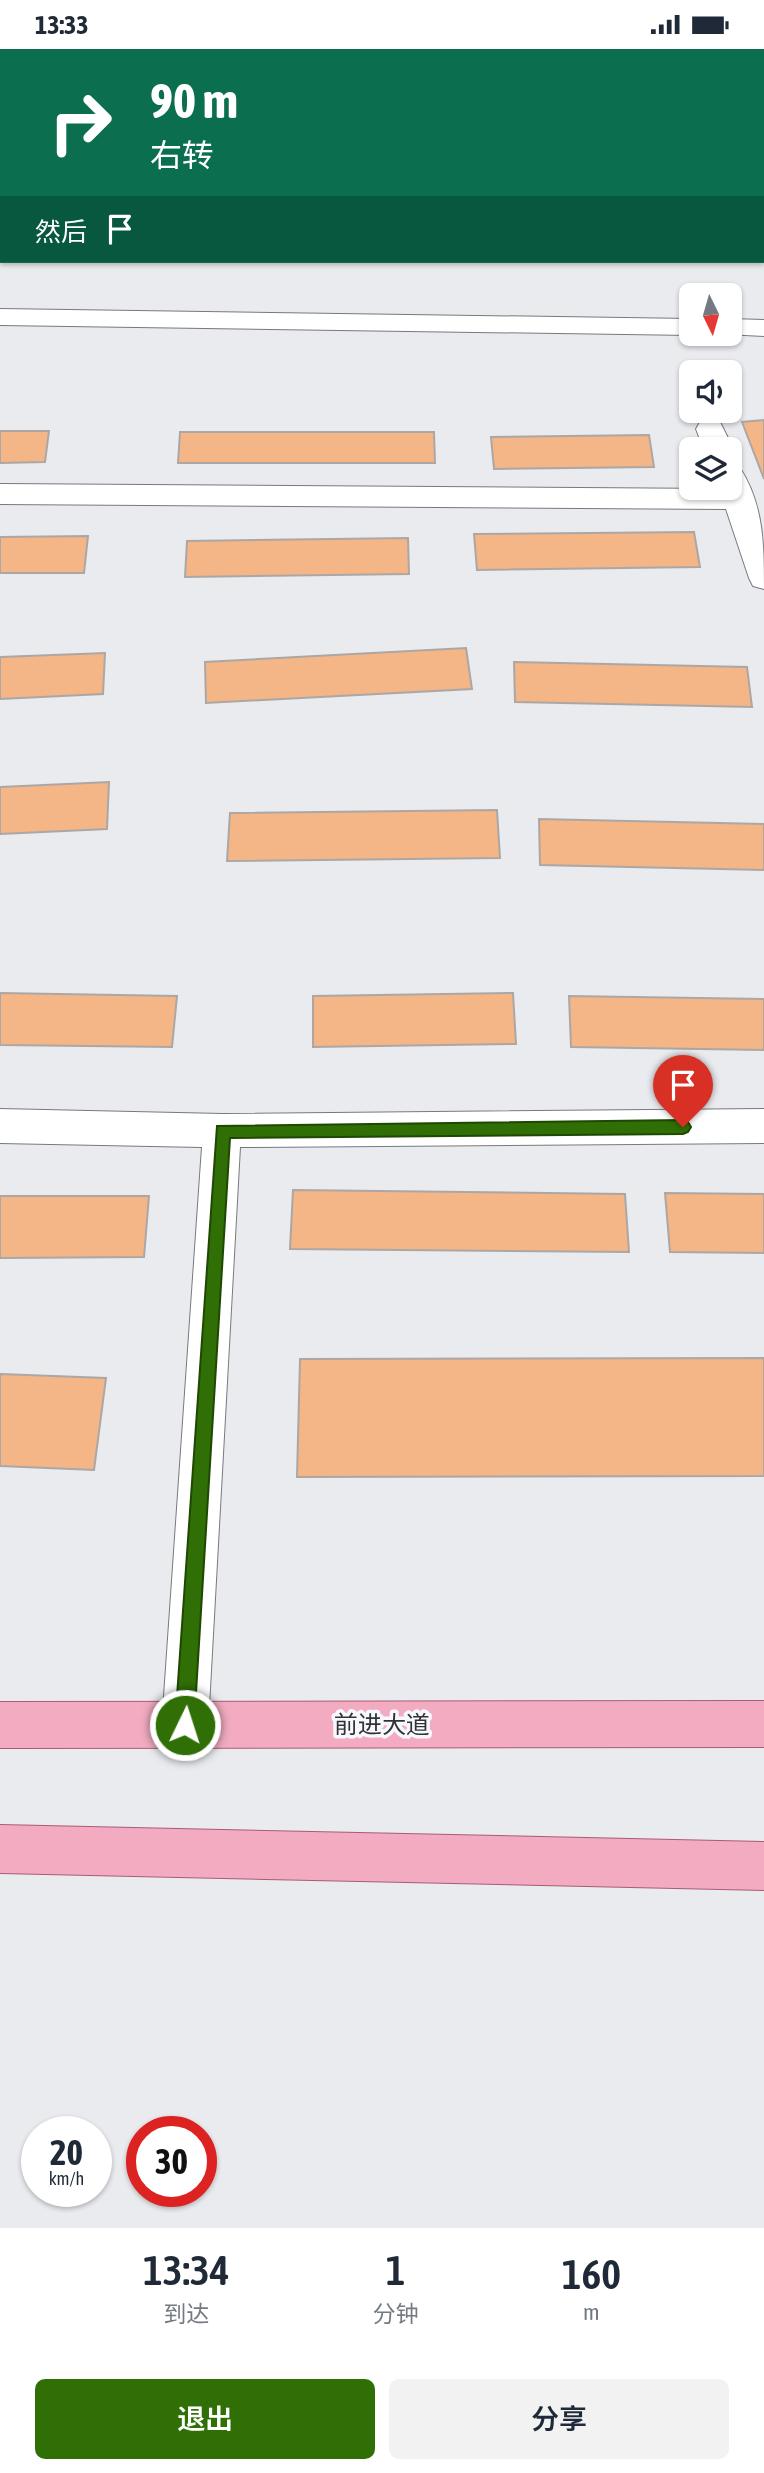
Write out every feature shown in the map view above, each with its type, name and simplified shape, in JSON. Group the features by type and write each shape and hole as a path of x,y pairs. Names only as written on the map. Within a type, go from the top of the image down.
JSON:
{"main road":[{"name":"前进大道","path":"0,1725 764,1724"},
{"path":"0,1849 764,1866"}],"street":[{"path":"0,317 679,327"},
{"path":"742,327 764,328"},
{"path":"0,494 679,488"},
{"path":"739,500 764,578"},
{"path":"0,1126 222,1131 764,1126"},
{"path":"185,1725 222,1131"}],"building":[{"path":"764,420 764,479 742,422"},
{"path":"0,431 49,431 45,462 0,463"},
{"path":"180,432 434,432 435,463 178,463"},
{"path":"649,435 654,467 494,469 491,437"},
{"path":"694,532 700,567 477,570 474,534"},
{"path":"88,536 84,573 0,573 0,537"},
{"path":"408,538 409,574 185,577 187,541"},
{"path":"466,648 472,689 206,703 205,662"},
{"path":"105,653 103,694 0,699 0,657"},
{"path":"514,662 747,667 752,707 515,702"},
{"path":"109,782 107,829 0,834 0,787"},
{"path":"497,810 500,858 227,861 230,813"},
{"path":"539,819 764,824 764,870 540,865"},
{"path":"0,993 177,996 172,1047 0,1045"},
{"path":"513,993 516,1044 313,1047 313,996"},
{"path":"569,996 764,999 764,1050 571,1047"},
{"path":"293,1190 625,1194 629,1252 290,1249"},
{"path":"665,1193 764,1194 764,1253 670,1252"},
{"path":"0,1196 149,1196 144,1257 0,1258"},
{"path":"764,1358 764,1476 297,1477 300,1359"},
{"path":"0,1374 106,1378 94,1470 0,1466"}],"route":[{"path":"185,1725 222,1131 683,1127"}]}
